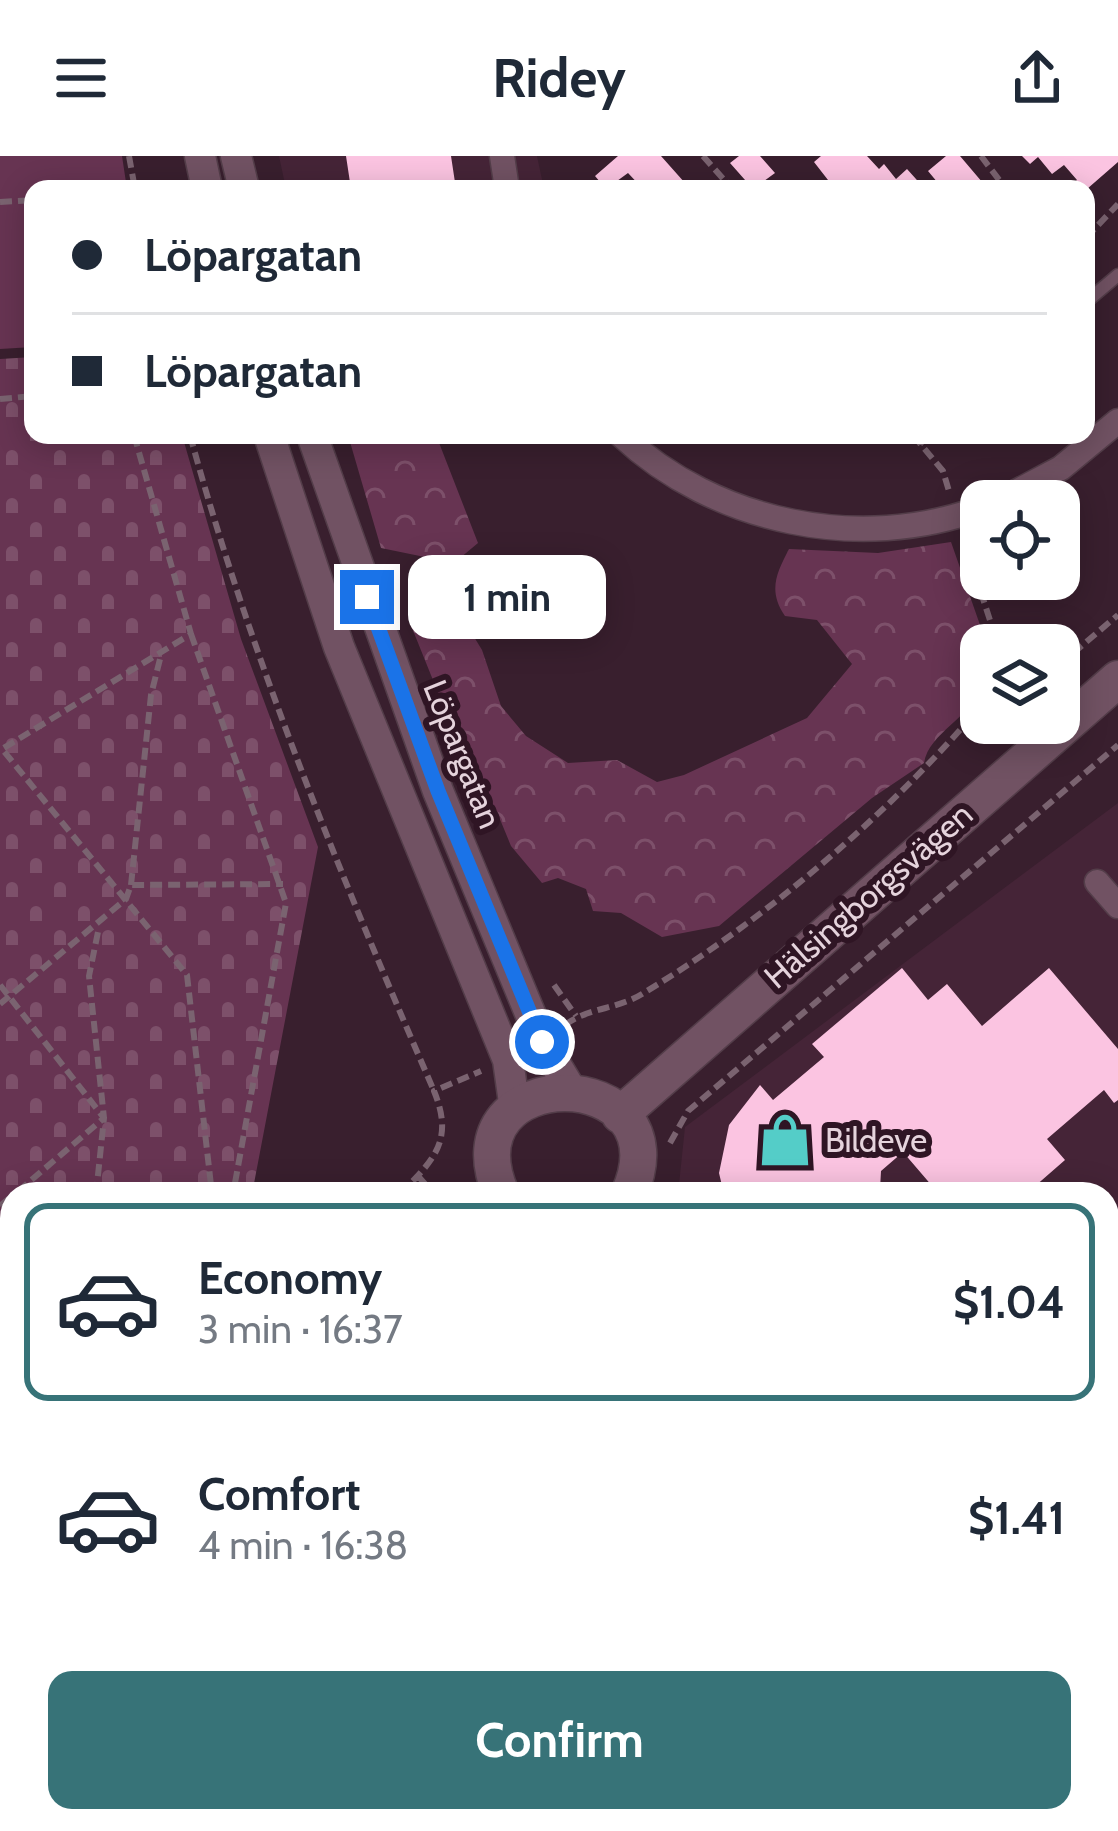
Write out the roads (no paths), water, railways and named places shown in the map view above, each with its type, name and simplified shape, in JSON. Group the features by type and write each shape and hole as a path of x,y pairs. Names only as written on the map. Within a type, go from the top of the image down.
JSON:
{"main road":[{"name":"Hälsingborgsvägen","path":"620,1115 1118,679"},
{"path":"493,1182 496,1142 514,1110 540,1094 571,1090 593,1095 620,1115 637,1154 631,1182"}],"street":[{"path":"272,444 339,647 508,1060 514,1110"},
{"name":"Löpargatan","path":"315,444 394,676 542,1042 571,1090"},
{"path":"631,444 658,468 725,502 782,520 844,530 911,526 960,513"},
{"path":"1039,480 1090,444"},
{"path":"1097,882 1118,907"}],"lane":[{"path":"1095,294 1118,275"}],"place":[{"name":"Bildeve","path":"785,1140"}]}
